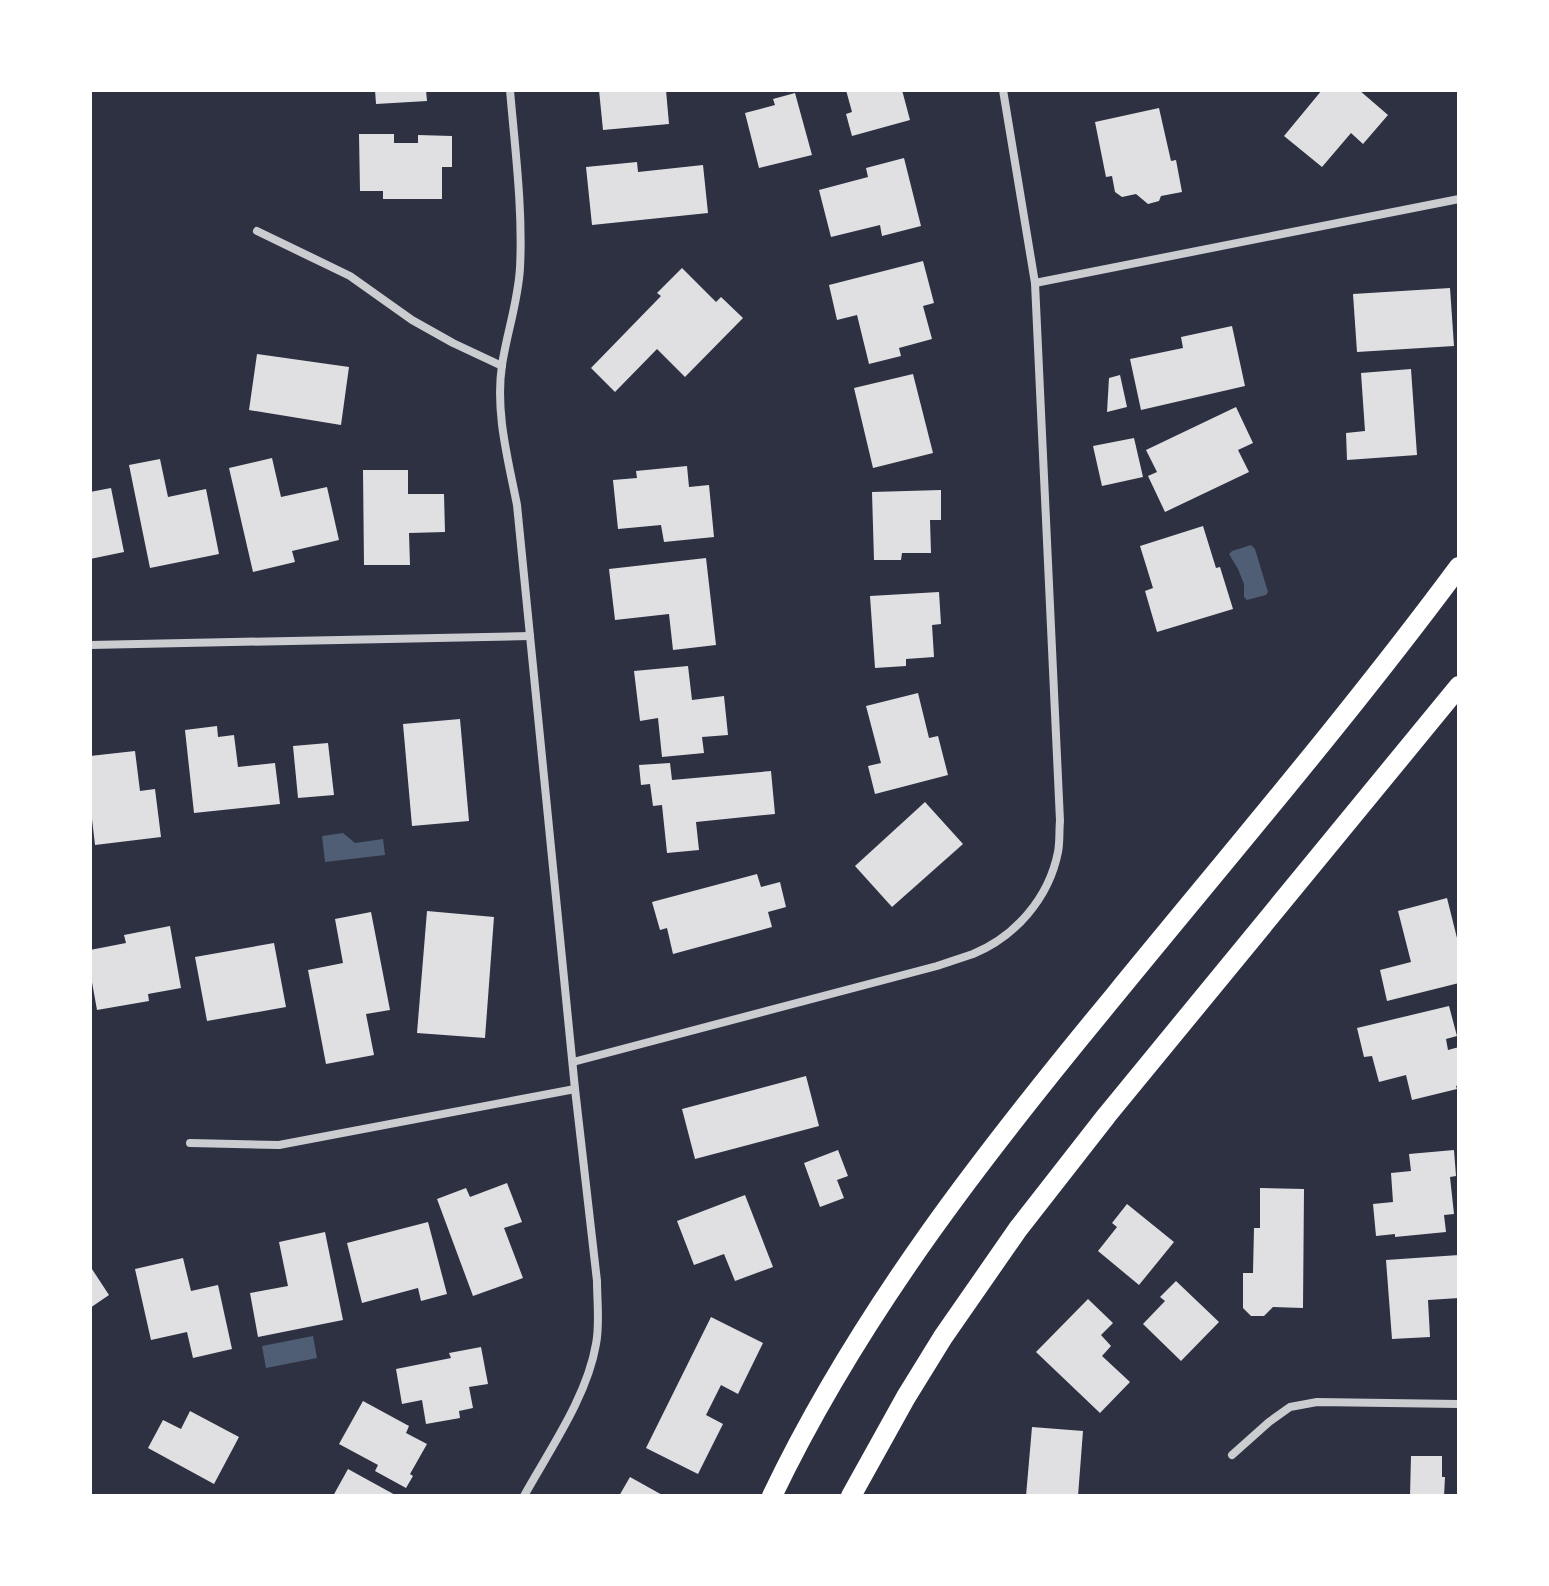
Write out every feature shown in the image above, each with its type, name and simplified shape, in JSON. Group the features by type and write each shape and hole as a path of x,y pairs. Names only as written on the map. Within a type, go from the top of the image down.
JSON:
{"main road":[{"path":"772,1496 841,1368 953,1198 1048,1076 1385,666 1459,567"},
{"path":"851,1496 943,1337 1018,1229 1107,1115 1459,686"}],"street":[{"path":"510,90 521,226 520,272 502,366 500,407 517,505 597,1281 597,1341 583,1387 524,1496"},
{"path":"573,1062 922,970 974,953 994,943 1025,919 1050,878 1058,852 1060,821 1035,283 1003,90"},
{"path":"1035,283 1459,199"},
{"path":"257,231 350,276 412,320 502,366"},
{"path":"90,645 530,636"},
{"path":"190,1143 279,1145 575,1089"},
{"path":"1232,1455 1290,1407 1317,1402 1459,1404"}],"water":[{"path":"1251,545 1255,549 1268,592 1247,600 1244,584 1229,554"},
{"path":"343,833 355,843 383,839 385,855 325,862 322,836"},
{"path":"313,1336 317,1358 266,1368 262,1346"}],"building":[{"path":"375,90 426,90 427,101 376,104"},
{"path":"599,90 666,90 669,124 603,130"},
{"path":"846,90 902,90 910,120 852,136 846,114 852,112"},
{"path":"1322,90 1359,90 1388,115 1363,144 1351,133 1322,167 1284,136"},
{"path":"795,93 812,155 759,168 745,113 775,105 773,99"},
{"path":"1159,108 1171,161 1176,160 1182,192 1161,196 1159,201 1148,204 1136,194 1122,197 1115,192 1112,176 1106,177 1095,122"},
{"path":"359,134 394,134 394,143 418,143 418,135 452,136 452,167 442,167 442,199 383,199 383,191 360,191"},
{"path":"904,158 921,226 882,236 880,225 831,237 819,190 868,177 866,168"},
{"path":"637,162 638,172 703,165 708,213 592,225 586,167"},
{"path":"923,261 934,303 923,306 932,339 899,348 901,356 869,364 857,315 837,320 829,285"},
{"path":"682,268 716,302 721,297 743,318 685,377 657,349 615,392 591,368 661,296 657,293"},
{"path":"1450,288 1454,346 1357,352 1353,294"},
{"path":"1232,326 1245,386 1141,410 1130,359 1183,348 1181,337"},
{"path":"257,354 349,367 341,425 249,410"},
{"path":"1411,369 1417,455 1347,460 1346,433 1365,431 1361,373"},
{"path":"913,374 933,453 873,468 854,388"},
{"path":"1120,375 1127,407 1107,412 1109,378"},
{"path":"1236,407 1253,443 1238,450 1249,472 1165,512 1148,476 1157,472 1146,450"},
{"path":"1134,438 1143,477 1102,486 1093,446"},
{"path":"272,458 281,497 327,487 339,540 292,551 295,562 253,572 229,468"},
{"path":"160,459 168,497 206,489 219,554 150,568 129,465"},
{"path":"687,466 689,487 709,485 714,537 664,542 661,525 618,529 613,480 637,478 636,471"},
{"path":"363,470 408,470 408,494 444,494 445,532 409,533 410,565 364,565"},
{"path":"111,488 124,552 90,559 90,492"},
{"path":"941,490 941,520 930,520 931,553 902,553 901,560 874,560 872,492"},
{"path":"1203,526 1233,609 1157,632 1145,591 1153,588 1140,546"},
{"path":"706,558 716,645 673,650 669,614 615,620 609,569"},
{"path":"939,592 941,624 932,625 934,657 906,659 906,666 875,668 870,596"},
{"path":"688,666 692,700 724,696 728,735 702,737 704,753 662,757 658,718 640,721 634,671"},
{"path":"918,693 929,738 938,736 948,775 875,794 868,766 881,763 866,706"},
{"path":"460,719 469,821 412,826 403,724"},
{"path":"217,726 218,737 234,735 238,767 275,763 280,804 194,813 185,730"},
{"path":"328,743 334,795 298,798 293,746"},
{"path":"135,751 140,791 155,789 161,837 95,845 90,802 90,756"},
{"path":"670,763 672,780 771,771 775,814 696,822 699,850 667,853 662,805 653,806 650,784 641,785 639,765"},
{"path":"925,802 963,844 892,907 855,866"},
{"path":"757,874 761,887 780,882 786,907 768,912 772,927 673,954 667,928 660,930 652,902"},
{"path":"1447,898 1459,946 1459,983 1387,1001 1380,970 1411,962 1398,911"},
{"path":"427,911 494,917 485,1038 417,1033"},
{"path":"371,912 390,1010 366,1014 374,1055 326,1064 308,970 343,963 335,919"},
{"path":"170,926 181,988 148,994 149,1001 97,1010 90,971 90,950 126,943 124,935"},
{"path":"274,943 286,1007 207,1021 195,957"},
{"path":"1449,1006 1457,1036 1446,1039 1448,1050 1459,1047 1457,1089 1412,1100 1406,1075 1379,1082 1372,1056 1364,1057 1357,1028"},
{"path":"806,1076 819,1126 695,1159 682,1109"},
{"path":"838,1150 848,1176 837,1180 844,1198 820,1207 804,1163"},
{"path":"1454,1150 1456,1176 1450,1177 1454,1214 1444,1215 1446,1232 1376,1236 1373,1204 1393,1202 1391,1173 1411,1171 1409,1154"},
{"path":"507,1183 522,1222 504,1228 523,1278 473,1296 437,1199 466,1188 470,1197"},
{"path":"1260,1188 1304,1189 1303,1308 1273,1307 1264,1316 1251,1316 1243,1308 1243,1273 1253,1273 1254,1228 1260,1228"},
{"path":"745,1195 773,1267 735,1281 724,1254 694,1265 677,1221"},
{"path":"1127,1204 1174,1242 1139,1285 1098,1251 1117,1227 1112,1223"},
{"path":"428,1222 447,1294 421,1301 418,1288 362,1303 347,1243"},
{"path":"325,1232 343,1320 258,1337 250,1293 288,1286 279,1242"},
{"path":"1459,1255 1459,1298 1428,1300 1430,1337 1392,1339 1386,1260"},
{"path":"183,1258 191,1291 218,1285 232,1349 193,1358 187,1332 151,1340 135,1269"},
{"path":"90,1266 109,1295 90,1308"},
{"path":"1176,1281 1219,1322 1181,1361 1143,1324 1165,1301 1160,1297"},
{"path":"1088,1299 1113,1323 1101,1335 1111,1346 1102,1356 1130,1382 1100,1413 1036,1352"},
{"path":"711,1317 763,1343 738,1394 721,1385 706,1415 723,1424 698,1474 646,1448"},
{"path":"481,1347 488,1384 469,1387 473,1408 459,1411 460,1418 426,1424 422,1400 402,1404 396,1369 451,1358 449,1353"},
{"path":"363,1401 409,1426 406,1433 427,1444 410,1474 413,1476 406,1488 375,1471 378,1465 339,1444"},
{"path":"190,1411 239,1437 214,1484 148,1448 163,1420 181,1429"},
{"path":"1032,1427 1083,1431 1078,1496 1026,1496"},
{"path":"1411,1456 1442,1456 1444,1496 1410,1496"},
{"path":"348,1469 397,1496 333,1496"},
{"path":"630,1477 664,1496 619,1496"}]}
